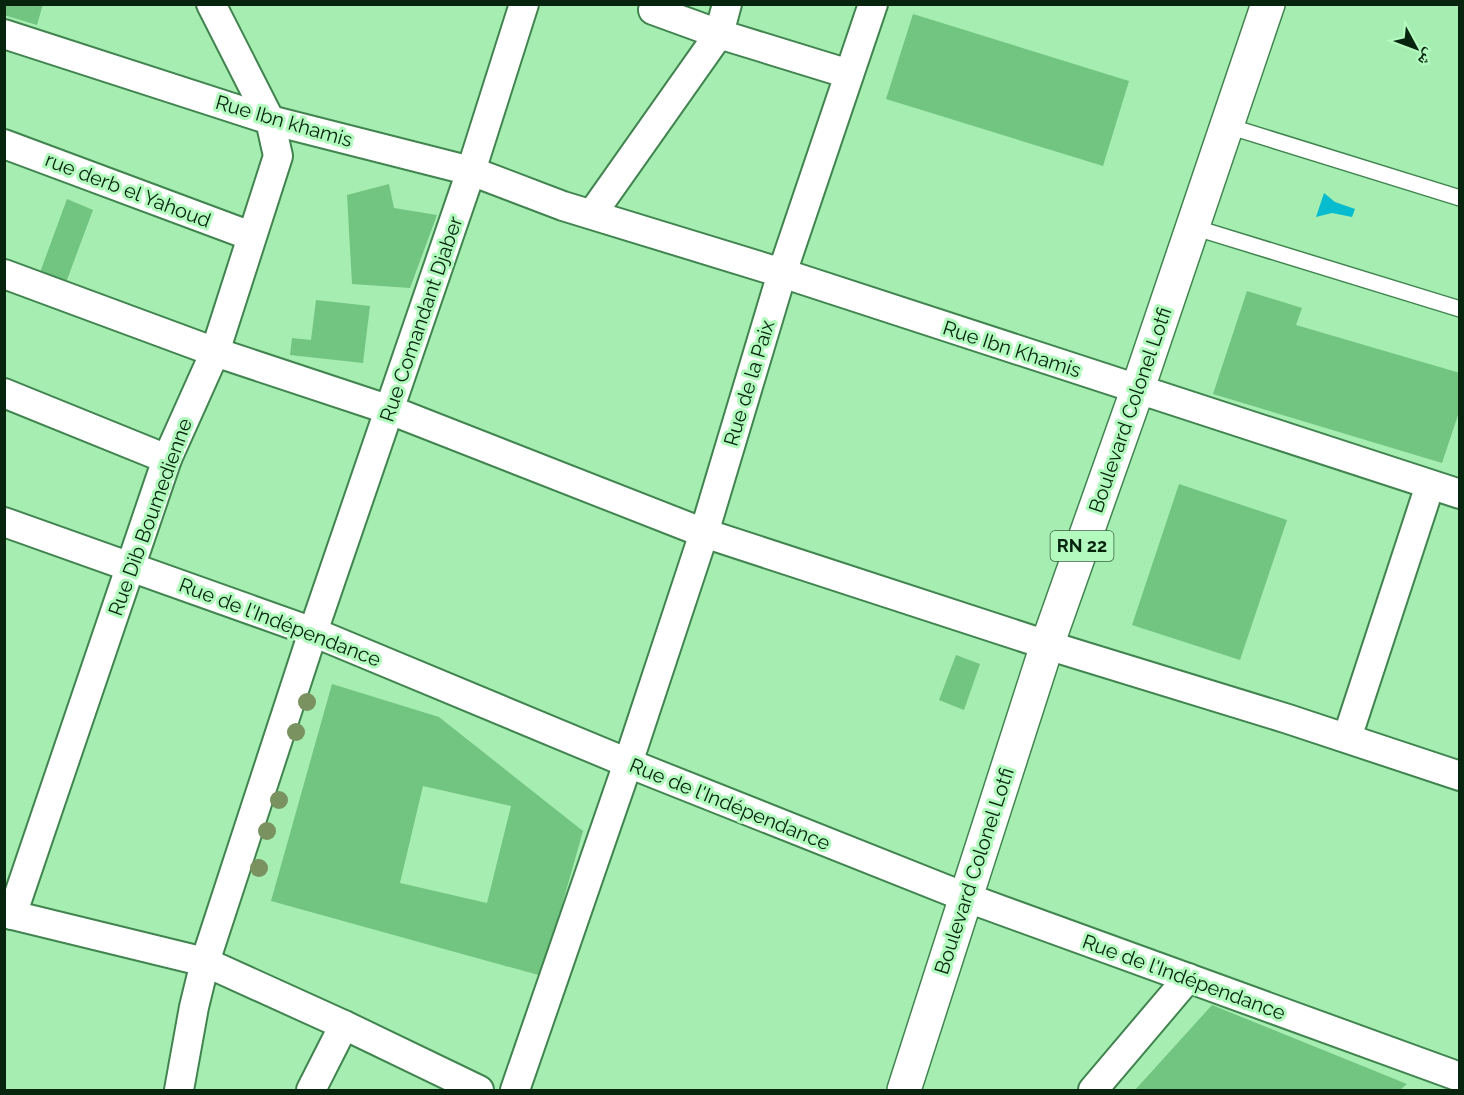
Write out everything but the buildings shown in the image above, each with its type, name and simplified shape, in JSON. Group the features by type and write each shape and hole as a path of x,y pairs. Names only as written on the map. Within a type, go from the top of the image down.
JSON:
{"main road":[{"name":"Boulevard Colonel Lotfi","path":"904,1090 1047,645 1137,390 1268,4"}],"street":[{"name":"Rue Dib Boumedienne","path":"7,915 167,459 215,352 278,156 270,120 211,4"},
{"name":"Rue Comandant Djaber","path":"179,1090 205,962 312,632 471,171 524,4"},
{"path":"592,214 719,34 727,4"},
{"name":"Rue de la Paix","path":"515,1090 628,763 704,533 782,273 873,4"},
{"path":"653,10 719,34 849,74"},
{"name":"Rue Ibn khamis","path":"4,34 270,120 471,171 563,206"},
{"name":"rue derb el Yahoud","path":"4,144 251,236"},
{"name":"Rue Ibn Khamis","path":"563,206 782,273 1460,494"},
{"path":"4,274 215,352 390,410 704,533 1460,776"},
{"path":"4,393 167,459"},
{"path":"1347,738 1430,484"},
{"name":"Rue de l'Indépendance","path":"4,522 312,632 628,763 965,897 1460,1077"},
{"path":"7,915 205,962 479,1090"},
{"path":"1093,1090 1188,978"},
{"path":"311,1090 344,1025"}],"lane":[{"path":"1228,126 1460,198"},
{"path":"1193,227 1460,309"}],"water":[{"path":"1324,193 1335,202 1355,209 1352,217 1332,213 1316,217"}]}
